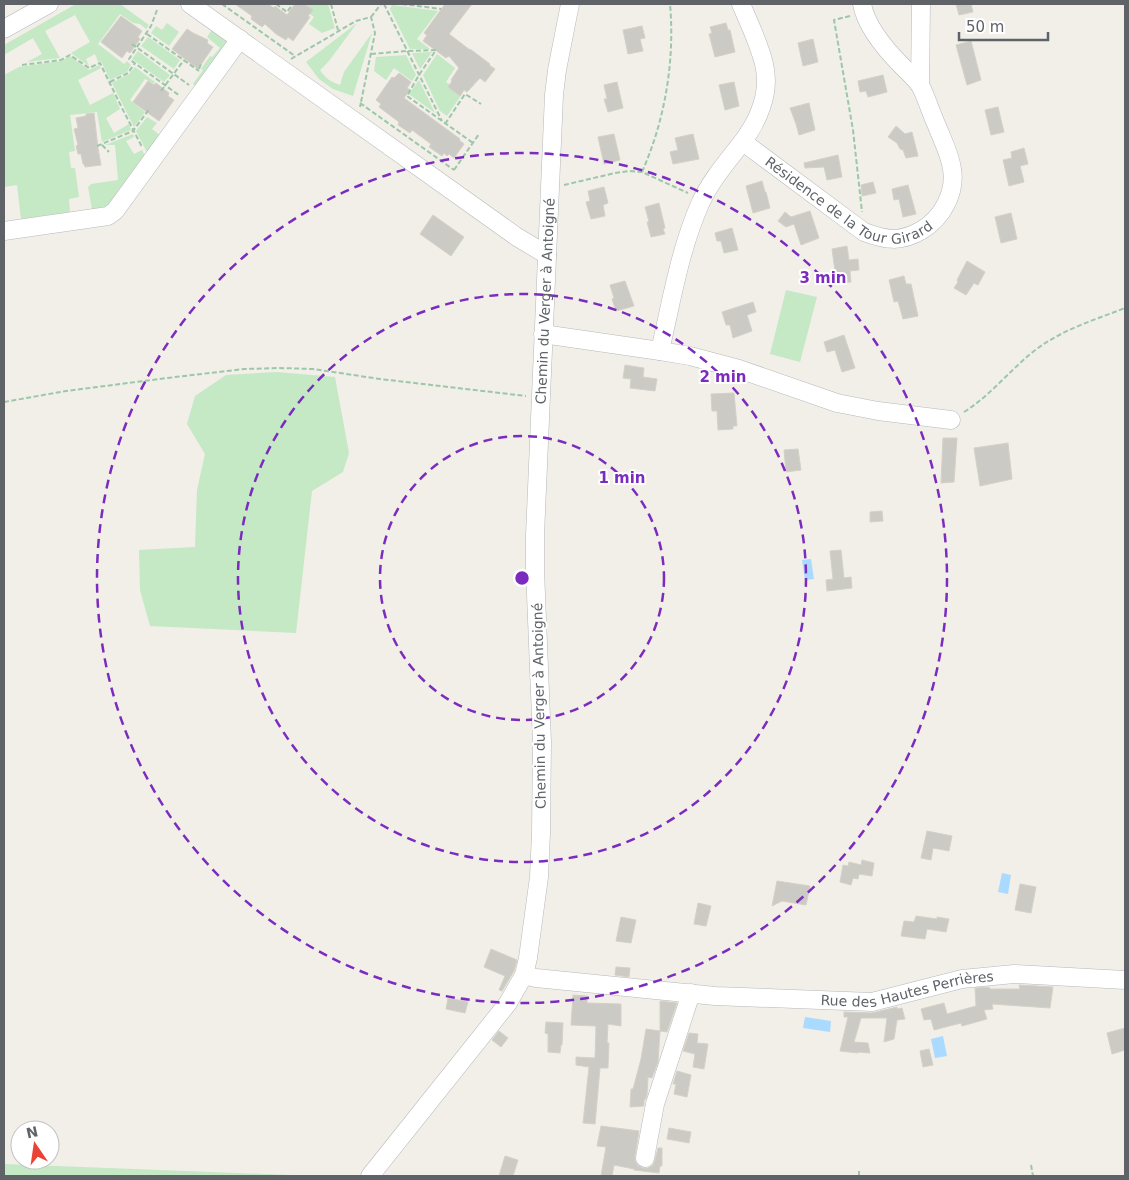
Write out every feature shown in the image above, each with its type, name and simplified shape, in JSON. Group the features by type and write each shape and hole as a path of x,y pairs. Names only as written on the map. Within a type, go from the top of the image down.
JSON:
{"street":[{"path":"4,30 49,4"},
{"path":"190,4 517,237 547,255"},
{"name":"Chemin du Verger à Antoigné","path":"370,1176 502,1010 524,975 528,958 539,877 541,834 542,742 535,570 540,398 554,95 570,4"},
{"name":"Résidence de la Tour Girard","path":"660,350 693,218 702,200 757,120 762,107 766,79 764,65 741,4"},
{"name":"Résidence de la Tour Girard","path":"920,85 921,4"},
{"name":"Résidence de la Tour Girard","path":"743,142 864,232 881,238 899,239 914,235 940,215 948,201 953,184 952,168 947,151 920,85 895,59 871,27 863,8"},
{"path":"4,231 108,216 115,211 151,162 193,92 240,39"},
{"path":"543,334 690,356 739,369 837,403 878,411 951,420"},
{"name":"Rue des Hautes Perrières","path":"524,975 536,978 716,996 872,1002 962,979 1014,974 1125,980"},
{"path":"645,1158 655,1104 691,993"}],"path":[{"path":"222,4 296,56"},
{"path":"276,4 287,12 293,4"},
{"path":"330,4 338,31"},
{"path":"279,67 356,21 372,17 383,4 444,123"},
{"path":"402,4 441,9"},
{"path":"642,172 663,109 671,40 670,4"},
{"path":"863,8 834,20 853,130 864,232"},
{"path":"132,44 137,48 174,74 193,92 180,97 129,59 137,48 147,34 152,26 157,10"},
{"path":"356,122 375,33 372,17"},
{"path":"147,34 199,71 201,64"},
{"path":"371,54 436,50 407,96 473,143"},
{"path":"22,65 61,60 70,55 90,68 100,63 133,131 151,162"},
{"path":"161,91 184,60"},
{"path":"110,82 128,73 135,63"},
{"path":"444,123 465,94 481,104"},
{"path":"360,103 454,170 480,134"},
{"path":"97,146 133,131 150,108"},
{"path":"101,144 109,152"},
{"path":"550,188 615,173 642,172 702,200"},
{"path":"951,420 976,404 1033,351 1049,340 1070,329 1125,308"},
{"path":"4,402 66,391 158,379 244,369 279,368 313,370 380,380 540,398"},
{"path":"1031,1165 1033,1176"},
{"path":"858,1176 859,1169"}],"green space":[{"path":"76,4 120,4 149,25 146,29 120,14 98,44 124,64 127,61 131,65 127,72 110,80 101,61 98,62 95,54 86,59 89,66 71,53 90,42 75,15 45,31 60,58 27,62 42,54 33,38 4,55 4,45"},
{"path":"296,4 328,4 335,28 322,33 309,24 314,17"},
{"path":"392,5 438,11 417,39 430,49 410,49 390,9"},
{"path":"167,23 179,32 169,46 151,33 156,26 162,30"},
{"path":"357,23 329,61 320,70 328,79 340,85 344,72 372,33 353,96 333,89 319,79 306,62"},
{"path":"214,27 225,35 228,42 197,87 193,84 203,70 201,69 210,56 212,57 220,48 207,37"},
{"path":"148,37 180,60 174,69 141,46"},
{"path":"138,51 170,75 164,82 132,59"},
{"path":"432,52 420,69 412,53"},
{"path":"437,54 455,68 446,82 462,94 447,116 440,111 423,75"},
{"path":"406,55 416,75 412,81 394,68 386,80 374,71 376,57"},
{"path":"70,56 89,70 99,65 101,68 78,80 90,105 113,93 120,109 106,118 114,133 129,124 131,130 102,142 97,112 70,115 75,151 69,152 71,168 75,168 79,197 69,199 70,212 21,219 17,185 4,187 4,75 19,67 61,61"},
{"path":"135,67 155,82 154,84 145,79 130,100 145,112 134,127 112,83 129,74"},
{"path":"419,80 435,113 409,94"},
{"path":"147,117 157,123 152,129 161,136 148,154 136,131"},
{"path":"133,134 134,137 126,141 134,154 142,150 146,158 126,186 116,194 109,204 92,209 88,187 91,184 118,180 115,145 105,145"},
{"path":"786,290 817,297 800,362 770,354"},
{"path":"277,372 335,377 349,453 343,472 312,491 296,633 150,626 140,590 139,550 195,547 197,490 205,454 187,424 195,396 226,375"},
{"path":"4,1164 10,1164 10,1170 60,1170 60,1166 316,1176 4,1176"}],"water":[{"path":"811,559 814,579 805,580 802,560"},
{"path":"1002,873 1011,875 1008,894 998,892"},
{"path":"805,1017 831,1021 830,1032 803,1028"},
{"path":"943,1036 947,1056 935,1058 931,1039"}],"building":[{"path":"235,4 268,4 274,8 275,6 287,15 295,4 304,4 313,10 293,41 288,37 286,40 276,34 265,24 262,27 251,19 252,16"},
{"path":"445,4 472,4 449,34 495,69 485,82 480,78 467,92 464,90 460,96 448,87 459,68 449,56 446,58 423,41 427,35 424,33"},
{"path":"956,4 971,4 973,12 959,15"},
{"path":"121,16 142,31 138,37 140,39 130,53 127,51 122,58 101,42"},
{"path":"726,23 728,30 730,30 735,52 715,57 709,34 712,33 710,27"},
{"path":"642,26 645,38 640,39 643,51 628,54 623,30"},
{"path":"187,29 208,40 207,43 213,47 198,69 172,49"},
{"path":"813,39 818,62 803,66 798,43"},
{"path":"971,41 981,80 967,85 956,45"},
{"path":"399,73 411,82 407,88 410,90 404,98 460,139 464,144 454,158 444,153 442,156 429,147 431,144 412,130 410,133 398,125 399,122 379,107 381,104 376,100 392,77 394,78"},
{"path":"883,75 887,92 868,97 866,91 860,92 858,81"},
{"path":"148,81 154,85 156,83 169,93 168,96 174,100 159,121 133,102"},
{"path":"617,82 623,108 608,112 604,99 607,99 604,85"},
{"path":"734,82 739,106 725,110 719,85"},
{"path":"809,103 815,130 799,135 790,108"},
{"path":"998,107 1004,132 991,135 985,110"},
{"path":"94,113 101,165 85,167 81,154 78,154 74,129 78,128 76,118"},
{"path":"896,126 905,134 912,132 918,156 906,158 903,150 900,149 897,143 888,137"},
{"path":"614,134 620,160 604,164 598,137"},
{"path":"693,134 699,159 673,164 670,152 678,150 675,138"},
{"path":"1024,148 1028,164 1020,166 1024,182 1009,186 1003,160 1012,158 1011,152"},
{"path":"838,155 842,177 827,180 824,167 805,168 804,163"},
{"path":"762,181 770,208 753,213 746,186"},
{"path":"873,182 876,193 862,196 861,185"},
{"path":"908,185 916,214 903,217 899,199 894,200 892,189"},
{"path":"604,187 608,203 603,205 605,216 591,219 586,202 590,201 588,191"},
{"path":"659,203 665,234 651,237 645,207"},
{"path":"810,211 819,238 801,245 794,224 786,227 778,221 785,212 791,217"},
{"path":"1011,213 1017,239 1001,243 995,217"},
{"path":"433,215 464,237 451,256 420,234"},
{"path":"732,228 738,250 724,253 721,241 717,241 715,233"},
{"path":"847,246 849,260 858,259 859,270 850,271 851,282 835,284 832,249"},
{"path":"967,261 985,272 978,285 974,283 966,295 954,288"},
{"path":"904,276 906,284 911,284 918,316 903,319 898,301 894,302 889,280"},
{"path":"625,281 634,306 616,311 610,285"},
{"path":"753,302 756,312 747,315 752,331 733,338 730,325 726,325 722,312"},
{"path":"844,335 855,368 842,372 835,350 827,352 824,342"},
{"path":"625,365 644,368 643,377 657,379 655,391 630,388 631,379 623,378"},
{"path":"734,393 737,426 733,426 733,429 718,430 717,411 712,411 711,394"},
{"path":"943,438 957,438 954,482 941,483"},
{"path":"1008,443 1012,479 980,486 974,448"},
{"path":"798,449 801,470 786,472 784,450"},
{"path":"882,511 883,521 870,522 870,512"},
{"path":"841,550 844,578 851,577 852,588 827,591 826,580 833,579 830,551"},
{"path":"927,831 952,836 949,851 933,848 931,860 921,858"},
{"path":"862,860 874,863 872,876 859,874 858,879 853,878 851,885 840,882 843,865 848,866 849,862 861,865"},
{"path":"777,881 810,886 806,905 782,901 772,906"},
{"path":"1020,884 1036,887 1031,913 1015,910"},
{"path":"698,903 711,906 706,926 694,924"},
{"path":"916,916 949,919 946,932 927,929 925,939 901,936 904,921 914,922"},
{"path":"621,917 636,920 631,943 616,941"},
{"path":"491,949 517,960 514,971 502,991 499,990 505,976 484,967"},
{"path":"616,967 630,968 629,977 615,975"},
{"path":"1019,985 1053,987 1050,1008 992,1004 993,1009 984,1010 987,1019 962,1026 961,1023 934,1030 931,1019 924,1020 921,1009 944,1003 947,1014 976,1006 975,988 1020,989"},
{"path":"573,995 587,996 587,1003 621,1004 621,1026 608,1024 608,1068 600,1068 595,1124 583,1123 589,1067 576,1065 576,1057 595,1058 596,1026 571,1025"},
{"path":"448,998 468,1002 465,1013 446,1009"},
{"path":"660,1001 677,1003 667,1032 660,1031"},
{"path":"897,1007 897,1009 902,1008 905,1019 897,1020 894,1039 884,1042 887,1018 861,1018 854,1042 868,1043 870,1053 840,1051 848,1017 844,1017 844,1012 872,1013"},
{"path":"546,1022 563,1023 560,1053 548,1052 548,1034 545,1033"},
{"path":"1125,1028 1125,1050 1112,1054 1107,1033"},
{"path":"646,1029 660,1031 658,1062 652,1078 648,1077 644,1106 630,1107 631,1089 633,1089 641,1059"},
{"path":"499,1031 508,1038 501,1047 492,1040"},
{"path":"689,1033 698,1034 697,1043 708,1044 704,1069 693,1067 695,1054 683,1051"},
{"path":"929,1049 933,1065 923,1067 920,1051"},
{"path":"677,1071 691,1075 687,1097 674,1094 676,1084 673,1084"},
{"path":"601,1126 639,1131 635,1161 638,1166 643,1168 653,1165 658,1148 662,1148 662,1166 660,1166 659,1173 614,1165 612,1176 601,1176 606,1147 597,1146"},
{"path":"669,1128 691,1132 689,1143 667,1139"},
{"path":"505,1156 518,1160 513,1176 499,1176"}]}
